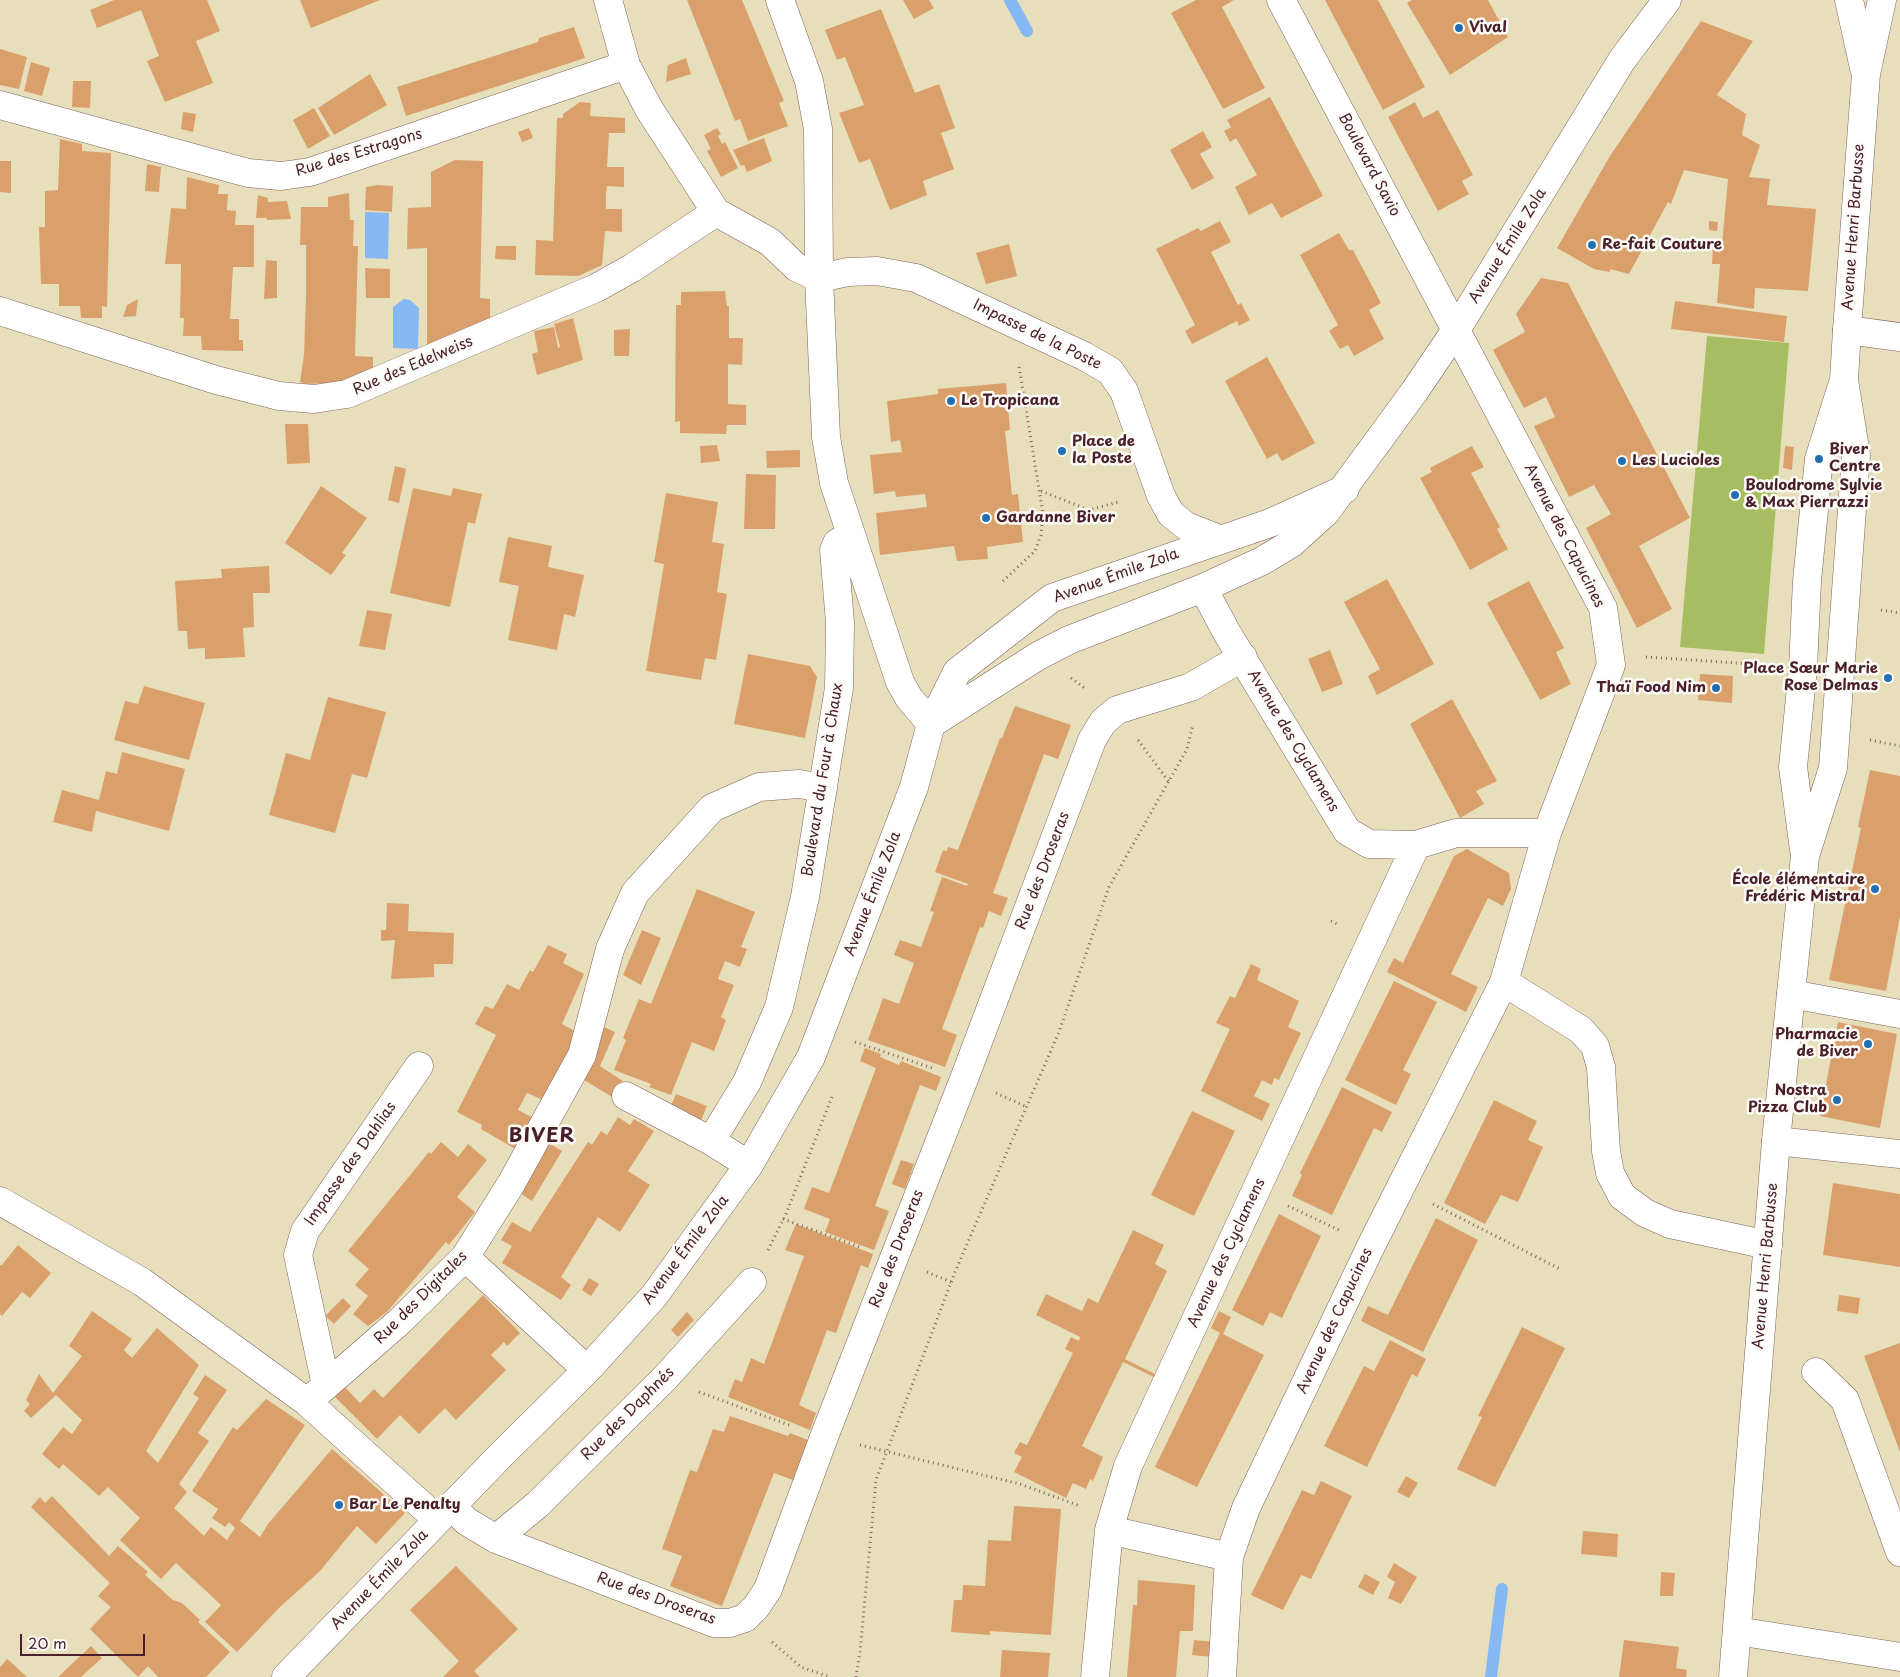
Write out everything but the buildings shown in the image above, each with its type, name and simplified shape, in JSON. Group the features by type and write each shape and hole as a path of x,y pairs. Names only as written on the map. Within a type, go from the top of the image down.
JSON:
{"street":[{"path":"608,0 626,65 649,109 716,212 770,242 796,267 819,278"},
{"path":"780,0 809,81 818,129 819,278 826,437 834,483 849,536 900,682 908,698 931,724"},
{"name":"Boulevard Savio","path":"1281,0 1456,330"},
{"name":"Avenue Émile Zola","path":"931,724 1038,656 1069,640 1203,588 1262,561 1292,543 1326,512 1345,489 1456,330 1622,60 1667,0"},
{"name":"Avenue Henri Barbusse","path":"1849,0 1866,74"},
{"name":"Avenue Henri Barbusse","path":"1733,1677 1776,1141 1805,856 1833,768 1856,455 1844,380 1847,330 1866,74 1882,0"},
{"name":"Rue des Estragons","path":"0,104 248,173 281,176 310,172 626,65"},
{"name":"Rue des Edelweiss","path":"0,311 216,380 279,396 314,399 348,394 596,288 632,268 716,212"},
{"name":"Impasse de la Poste","path":"819,278 848,272 877,271 916,278 1084,356 1110,371 1124,391 1161,496 1171,514 1186,526 1220,539"},
{"name":"Avenue des Capucines","path":"1222,1677 1230,1557 1246,1508 1371,1246 1504,982 1547,834 1611,665 1603,608 1456,330"},
{"path":"1847,330 1900,337"},
{"name":"Avenue Henri Barbusse","path":"1805,856 1793,767 1802,668 1807,580 1819,459 1844,380"},
{"name":"Avenue Émile Zola","path":"286,1677 587,1370 654,1296 749,1164 811,1057 914,787 931,724 957,672 1052,598 1270,523 1345,489"},
{"name":"Boulevard du Four à Chaux","path":"711,1141 747,1082 779,1008 805,897 839,688 840,623 834,550 842,539 849,536"},
{"name":"Avenue des Cyclamens","path":"1203,588 1227,633 1346,831 1370,844 1416,845 1456,832 1547,834"},
{"name":"Rue des Droseras","path":"0,1201 142,1282 317,1393 445,1513 466,1521 496,1539 714,1623 730,1623 745,1618 768,1589 824,1437 964,1079 1092,740 1103,722 1117,710 1191,687 1243,657"},
{"name":"Rue des Digitales","path":"317,1393 399,1322 465,1257 511,1184 582,1055 610,949 635,893 712,808 759,787 799,784 823,788"},
{"name":"Avenue des Cyclamens","path":"1095,1677 1109,1530 1128,1466 1416,845"},
{"path":"1504,982 1581,1030 1595,1046 1601,1067 1609,1166 1622,1196 1645,1213 1670,1224 1768,1245"},
{"path":"1790,994 1900,1014"},
{"name":"Impasse des Dahlias","path":"317,1393 298,1255 302,1239 305,1231 420,1066"},
{"path":"626,1096 711,1141 749,1164"},
{"path":"1776,1141 1900,1154"},
{"path":"465,1257 587,1370"},
{"name":"Rue des Daphnés","path":"496,1539 538,1504 665,1378 752,1282"},
{"path":"1816,1372 1845,1400 1900,1552"},
{"path":"1109,1530 1230,1557"},
{"path":"1737,1631 1900,1657"}],"path":[{"path":"1003,581 1035,551 1041,535 1043,514 1041,491 1018,358"},
{"path":"1041,491 1089,510 1118,502"},
{"path":"1877,609 1900,613"},
{"path":"1609,655 1771,665"},
{"path":"1117,710 1169,782"},
{"path":"856,1677 876,1480 955,1272 1059,1032 1109,887 1187,749 1195,716"},
{"path":"1862,739 1900,746"},
{"path":"854,1042 964,1079"},
{"path":"1401,1187 1562,1270"},
{"path":"1256,1190 1371,1246"},
{"path":"783,1219 893,1259"},
{"path":"665,1378 715,1399 824,1437 888,1450 1020,1484 1088,1509 1109,1530"},
{"path":"745,1618 802,1667 830,1677"}],"green space":[{"name":"Boulodrome Sylvie & Max Pierrazzi","path":"1707,336 1789,343 1764,654 1680,647"}],"water":[{"path":"365,212 389,213 388,259 365,258"},
{"path":"404,299 410,300 419,308 418,349 393,348 393,307"}],"waterway":[{"path":"1010,0 1027,31"},
{"path":"1491,1677 1502,1589"}],"place":[{"name":"Vival","path":"1459,28"},
{"name":"Re-fait Couture","path":"1592,245"},
{"name":"Le Tropicana","path":"951,401"},
{"name":"Place de la Poste","path":"1062,451"},
{"name":"Biver Centre","path":"1819,459"},
{"name":"Les Lucioles","path":"1622,461"},
{"name":"Boulodrome Sylvie & Max Pierrazzi","path":"1735,495"},
{"name":"Gardanne Biver","path":"986,518"},
{"name":"Place Sœur Marie Rose Delmas","path":"1888,678"},
{"name":"Thaï Food Nim","path":"1716,688"},
{"name":"École élémentaire Frédéric Mistral","path":"1875,889"},
{"name":"Pharmacie de Biver","path":"1868,1044"},
{"name":"Nostra Pizza Club","path":"1837,1100"},
{"name":"Bar Le Penalty","path":"339,1505"}],"district":[{"name":"BIVER","path":"542,1136"}]}
